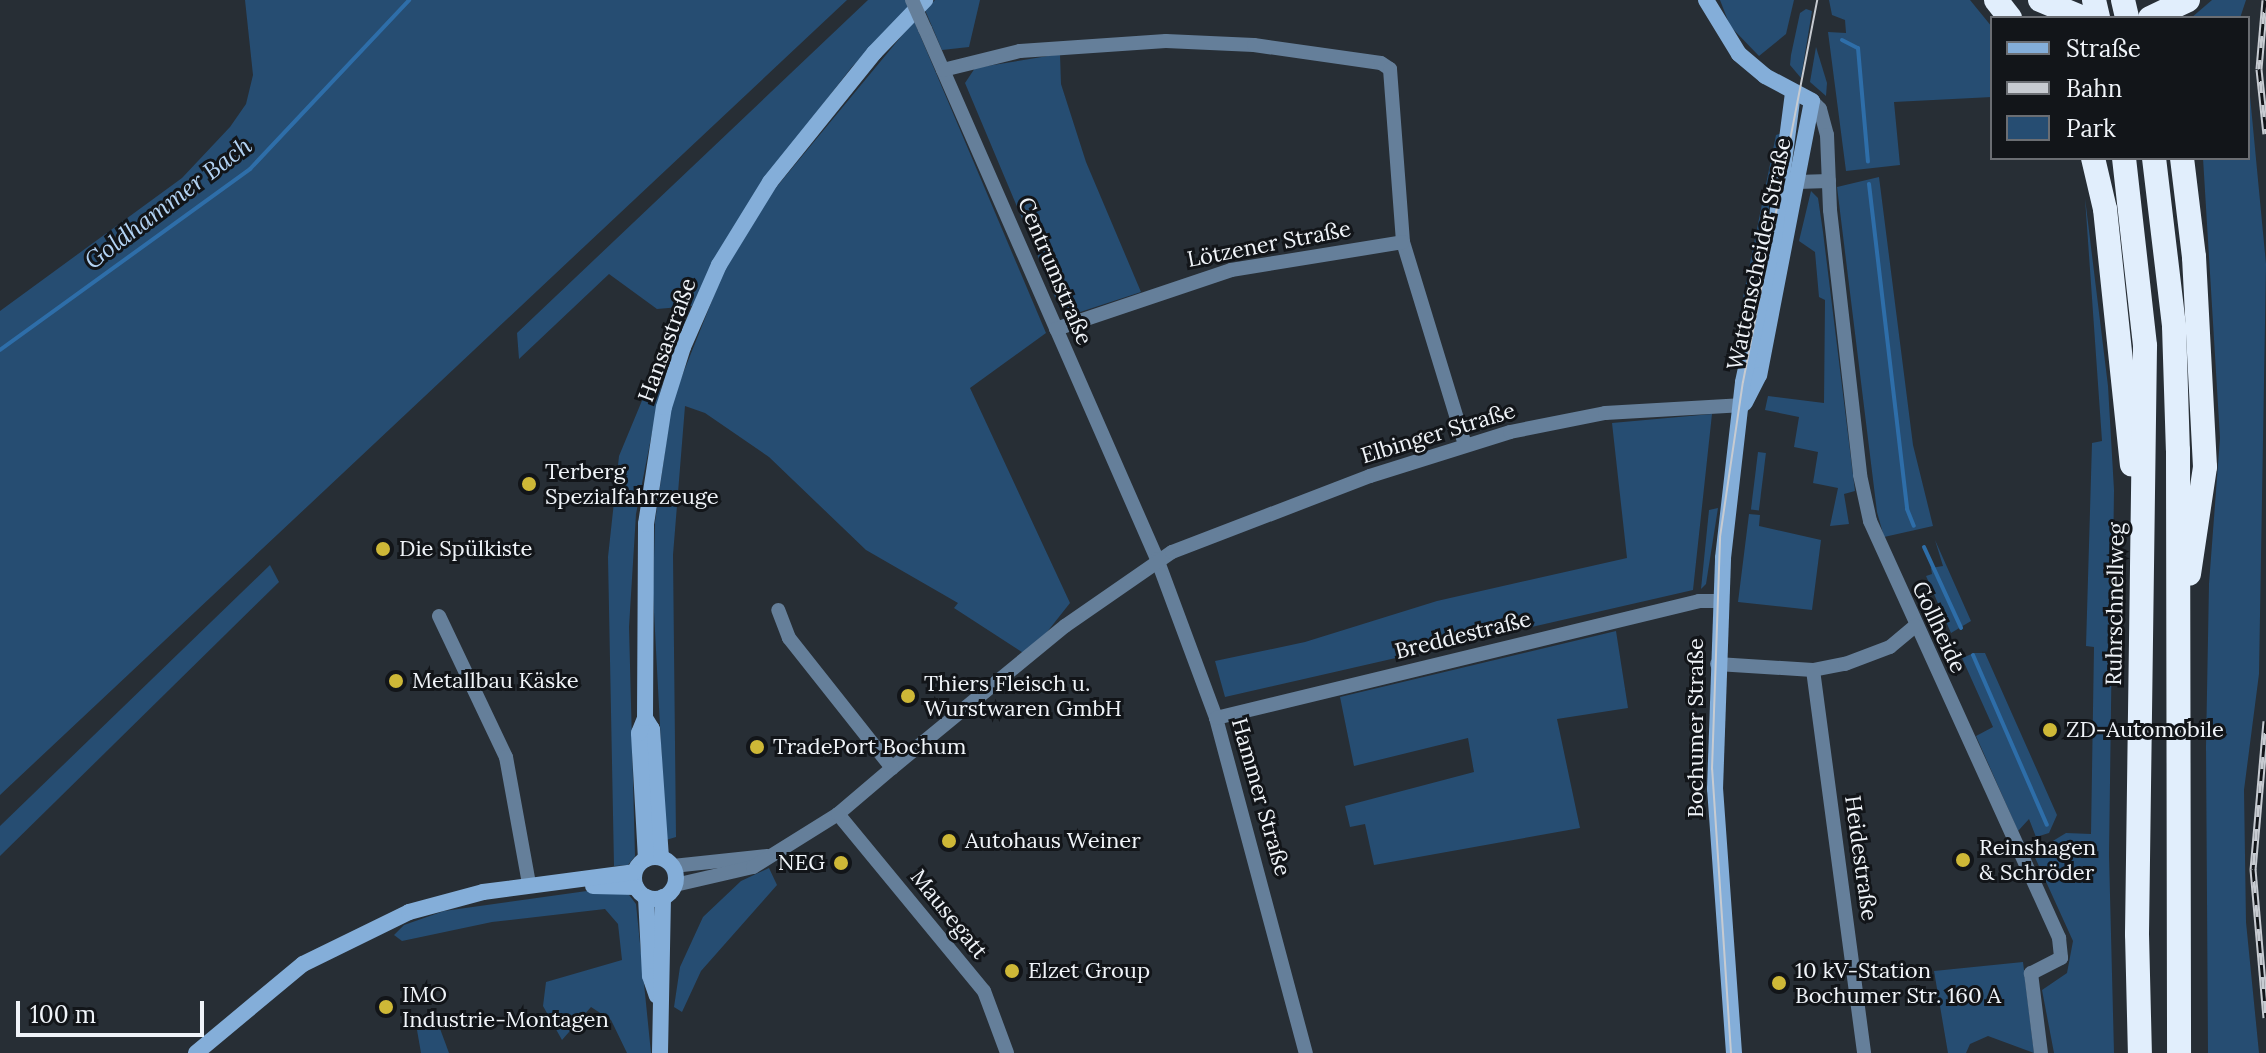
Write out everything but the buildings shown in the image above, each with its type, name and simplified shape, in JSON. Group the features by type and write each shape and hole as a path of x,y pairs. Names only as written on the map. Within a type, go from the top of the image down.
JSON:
{"highway":[{"path":"1996,0 2008,16"},
{"path":"2040,0 2078,16"},
{"path":"2154,16 2188,0"},
{"path":"2093,160 2105,209 2142,527"},
{"name":"Ruhrschnellweg","path":"2124,160 2145,346 2137,934 2140,1053"},
{"path":"2154,160 2174,326 2179,620 2179,1053"},
{"path":"2179,620 2200,526 2205,467 2194,257 2182,160"}],"street":[{"name":"Centrumstraße","path":"912,0 1157,559"},
{"name":"Hansastraße","path":"660,1053 657,996 650,976 651,888 660,861 639,733 645,718 643,592 649,491 664,407 693,321 719,265 770,182 874,53 925,0"},
{"path":"1706,0 1739,54 1793,92 1812,101"},
{"path":"943,70 1020,51 1166,41 1254,45 1381,63 1393,74 1403,242 1465,445"},
{"name":"Wattenscheider Straße","path":"1744,405 1743,382 1774,239 1793,92"},
{"name":"Wattenscheider Straße","path":"1744,405 1759,375 1812,101"},
{"name":"Gollheide","path":"1812,101 1825,123 1860,475 1879,547 2059,938 2061,958 2052,967 2031,973 2041,1053"},
{"path":"1797,182 1829,181"},
{"name":"Lötzener Straße","path":"1056,329 1231,270 1403,242"},
{"name":"Elbinger Straße","path":"1157,559 1370,476 1465,445 1581,417 1744,405"},
{"name":"Bochumer Straße","path":"1734,1053 1719,878 1717,664 1720,601 1744,405"},
{"path":"196,1053 303,964 349,937 446,901 529,884 560,882 651,888 753,867 838,814 1065,626 1157,559"},
{"name":"Hammer Straße","path":"1157,559 1216,718 1306,1053"},
{"name":"Breddestraße","path":"1216,718 1699,601 1720,601"},
{"path":"778,610 789,638 892,768"},
{"path":"439,616 506,757 529,884"},
{"path":"1717,664 1813,670 1881,652 1915,626"},
{"name":"Heidestraße","path":"1813,670 1864,1053"},
{"name":"Mausegatt","path":"838,814 984,991 1007,1053"},
{"path":"651,888 660,861 767,856"}],"green space":[{"path":"245,0 847,0 0,795 0,311 182,178 230,127 246,104 253,75"},
{"path":"868,0 905,0 908,7 851,68 775,166 692,306 657,309 609,274 519,359 517,333"},
{"path":"935,0 980,0 969,47 942,50 925,10"},
{"path":"1720,0 1794,0 1786,34 1759,56 1730,26"},
{"path":"1829,0 1970,0 1990,25 1990,97 1894,102 1900,165 1846,171 1828,32 1846,33 1845,20 1832,15"},
{"path":"2212,0 2246,0 2241,16 2193,16"},
{"path":"1806,9 1812,11 1801,78 1790,65 1800,13"},
{"path":"914,21 1046,333 970,388 1070,603 1028,656 954,608 958,603 866,550 769,457 705,413 685,406 673,555 676,837 666,840 653,593 655,522 672,401 725,268 769,196"},
{"path":"1816,47 1827,83 1826,96 1810,82"},
{"path":"1060,54 1061,84 1086,162 1141,292 1071,315 1060,309 965,83 975,68"},
{"path":"2250,96 2266,264 2259,674 2244,790 2246,922 2259,1053 2208,1053 2206,746 2209,584 2220,438 2203,160 2250,160"},
{"path":"1783,133 1742,340 1736,332 1776,135"},
{"path":"1879,177 1913,445 1933,526 1884,537 1877,512 1837,187"},
{"path":"1811,191 1818,198 1823,232 1855,491 1844,494 1849,524 1830,526 1838,488 1813,483 1818,452 1794,447 1799,417 1765,410 1768,396 1824,403 1825,300 1819,297 1815,252 1799,241"},
{"path":"2085,198 2108,386 2114,490 2109,855 2114,1053 2054,1053 2042,990 2067,973 2073,941 2033,853 2066,833 2091,834 2094,647 2086,646 2092,443 2102,441"},
{"path":"658,362 665,367 636,514 629,627 635,856 628,865 614,866 608,557 619,456"},
{"path":"1712,414 1693,590 1225,697 1215,661 1305,642 1437,601 1627,558 1612,423"},
{"path":"1758,452 1766,453 1759,511 1751,510"},
{"path":"1718,508 1706,584 1701,589 1709,510"},
{"path":"1749,514 1760,515 1759,526 1821,540 1812,610 1738,602"},
{"path":"1935,540 1971,621 1951,633 1926,576 1932,574 1931,568 1943,566"},
{"path":"270,565 279,582 0,856 0,826"},
{"path":"1616,631 1628,708 1557,719 1580,828 1374,865 1365,824 1350,827 1345,806 1474,772 1468,738 1354,766 1340,697"},
{"path":"1985,653 2057,815 2049,833 2036,837 2029,819 2018,831 1976,736 1993,727 1962,658"},
{"path":"769,868 777,885 701,971 682,1012 674,1007 680,967 703,917 741,881"},
{"path":"594,890 626,891 636,904 651,1053 627,1053 611,1020 591,1007 562,1040 543,1006 546,982 622,960 618,924 605,909 492,922 402,941 394,935 404,925 444,911"},
{"path":"2023,962 2034,1053 1988,1036 1970,1044 1966,1053 1948,1053 1934,971"},
{"path":"439,1026 449,1053 421,1053 417,1030"}],"waterway":[{"name":"Goldhammer Bach","path":"0,350 250,169 409,0"},
{"path":"1842,40 1858,48 1868,162"},
{"path":"1869,184 1907,509 1914,526"},
{"path":"1924,547 1961,628"},
{"path":"1973,655 2047,825"}],"tram line":[{"path":"1731,1053 1712,769 1720,537 1743,382 1817,0"}],"railway":[{"path":"2265,0 2259,69 2266,134"},
{"path":"2266,721 2253,869 2266,1017"}],"place":[{"name":"Terberg Spezialfahrzeuge","path":"529,484"},
{"name":"Die Spülkiste","path":"383,549"},
{"name":"Metallbau Käske","path":"396,681"},
{"name":"Thiers Fleisch u. Wurstwaren GmbH","path":"908,696"},
{"name":"ZD-Automobile","path":"2050,730"},
{"name":"TradePort Bochum","path":"757,747"},
{"name":"Autohaus Weiner","path":"949,841"},
{"name":"Reinshagen & Schröder","path":"1963,860"},
{"name":"NEG","path":"841,863"},
{"name":"Elzet Group","path":"1012,971"},
{"name":"10 kV-Station Bochumer Str. 160 A","path":"1779,983"},
{"name":"IMO Industrie-Montagen","path":"386,1007"}]}
